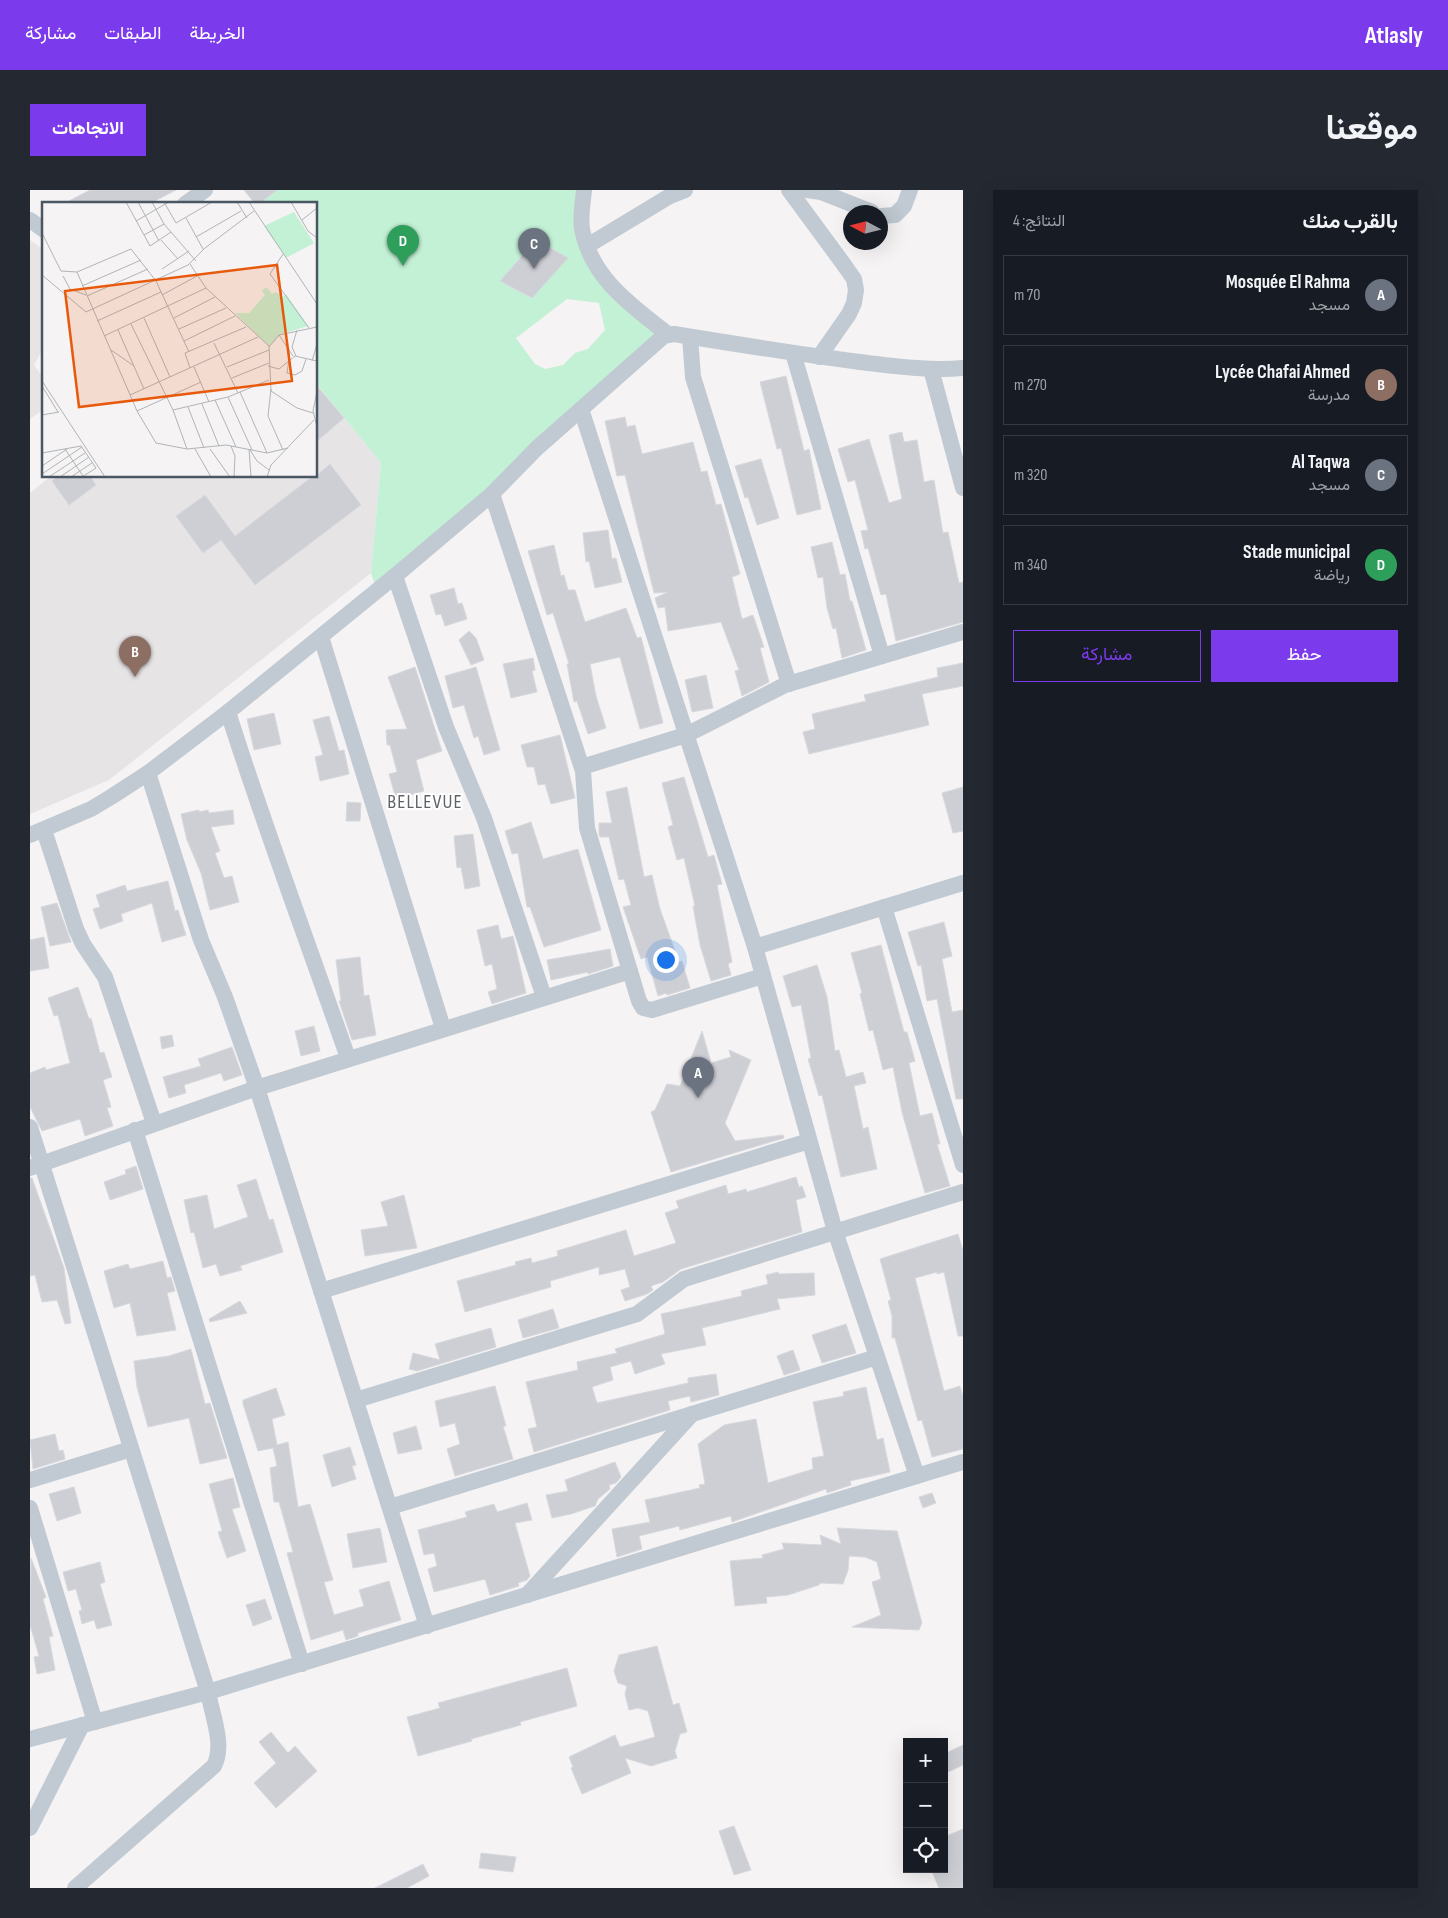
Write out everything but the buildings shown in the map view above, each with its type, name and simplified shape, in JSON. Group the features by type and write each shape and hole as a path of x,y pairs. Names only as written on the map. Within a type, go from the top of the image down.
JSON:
{"street":[{"path":"188,202 205,190"},
{"path":"584,190 582,227 587,246 608,284 669,335"},
{"path":"587,246 670,196 685,190"},
{"path":"789,190 850,273 856,290 854,303 849,314 819,357"},
{"path":"807,190 821,192 854,205"},
{"path":"888,216 895,216 904,206 910,190"},
{"path":"30,220 42,229"},
{"path":"154,1124 105,977 83,944 37,833 91,809 148,773 228,712 492,494 537,448 664,335 690,336 819,357 931,369 963,368"},
{"path":"690,336 693,377 789,684"},
{"path":"793,353 882,656"},
{"path":"931,369 963,488"},
{"path":"581,408 755,947 835,1231 917,1476"},
{"path":"492,494 582,767 587,828 639,1001 643,1008 652,1010 763,976"},
{"path":"395,576 446,727 484,818 544,997"},
{"path":"582,767 686,735 789,684 963,632"},
{"path":"321,637 444,1028"},
{"path":"228,712 263,821 291,892 348,1058"},
{"path":"148,773 201,940 225,997 257,1088 427,1626"},
{"path":"755,947 963,883"},
{"path":"884,907 963,1165"},
{"path":"36,1165 348,1058 630,971"},
{"path":"30,1127 36,1165 131,1448 208,1692 219,1746 219,1756 214,1766 75,1888"},
{"path":"135,1130 302,1664"},
{"path":"321,1291 809,1141"},
{"path":"356,1400 637,1314 684,1279 963,1192"},
{"path":"390,1507 877,1357"},
{"path":"527,1595 692,1414"},
{"path":"30,1480 131,1448"},
{"path":"30,1739 208,1692 963,1462"},
{"path":"30,1508 89,1724 30,1828"}],"shaded area":[{"path":"30,240 42,249 42,351 34,365 42,376 42,410 30,419"},
{"path":"318,385 381,463 371,573 109,780 30,814 30,493 49,478 318,478"}],"green space":[{"path":"277,190 584,190 582,212 597,266 665,335 377,591 371,573 381,463 318,385 318,202 262,202","holes":["536,240 567,258 531,298 500,281","567,299 599,303 605,330 588,349 575,353 563,365 545,369 535,364 516,338"]}],"place":[{"name":"Stade municipal","path":"403,266"},
{"name":"Al Taqwa","path":"534,269"},
{"name":"Lycée Chafai Ahmed","path":"135,677"},
{"name":"Mosquée El Rahma","path":"698,1098"}],"district":[{"name":"BELLEVUE","path":"425,801"}]}
